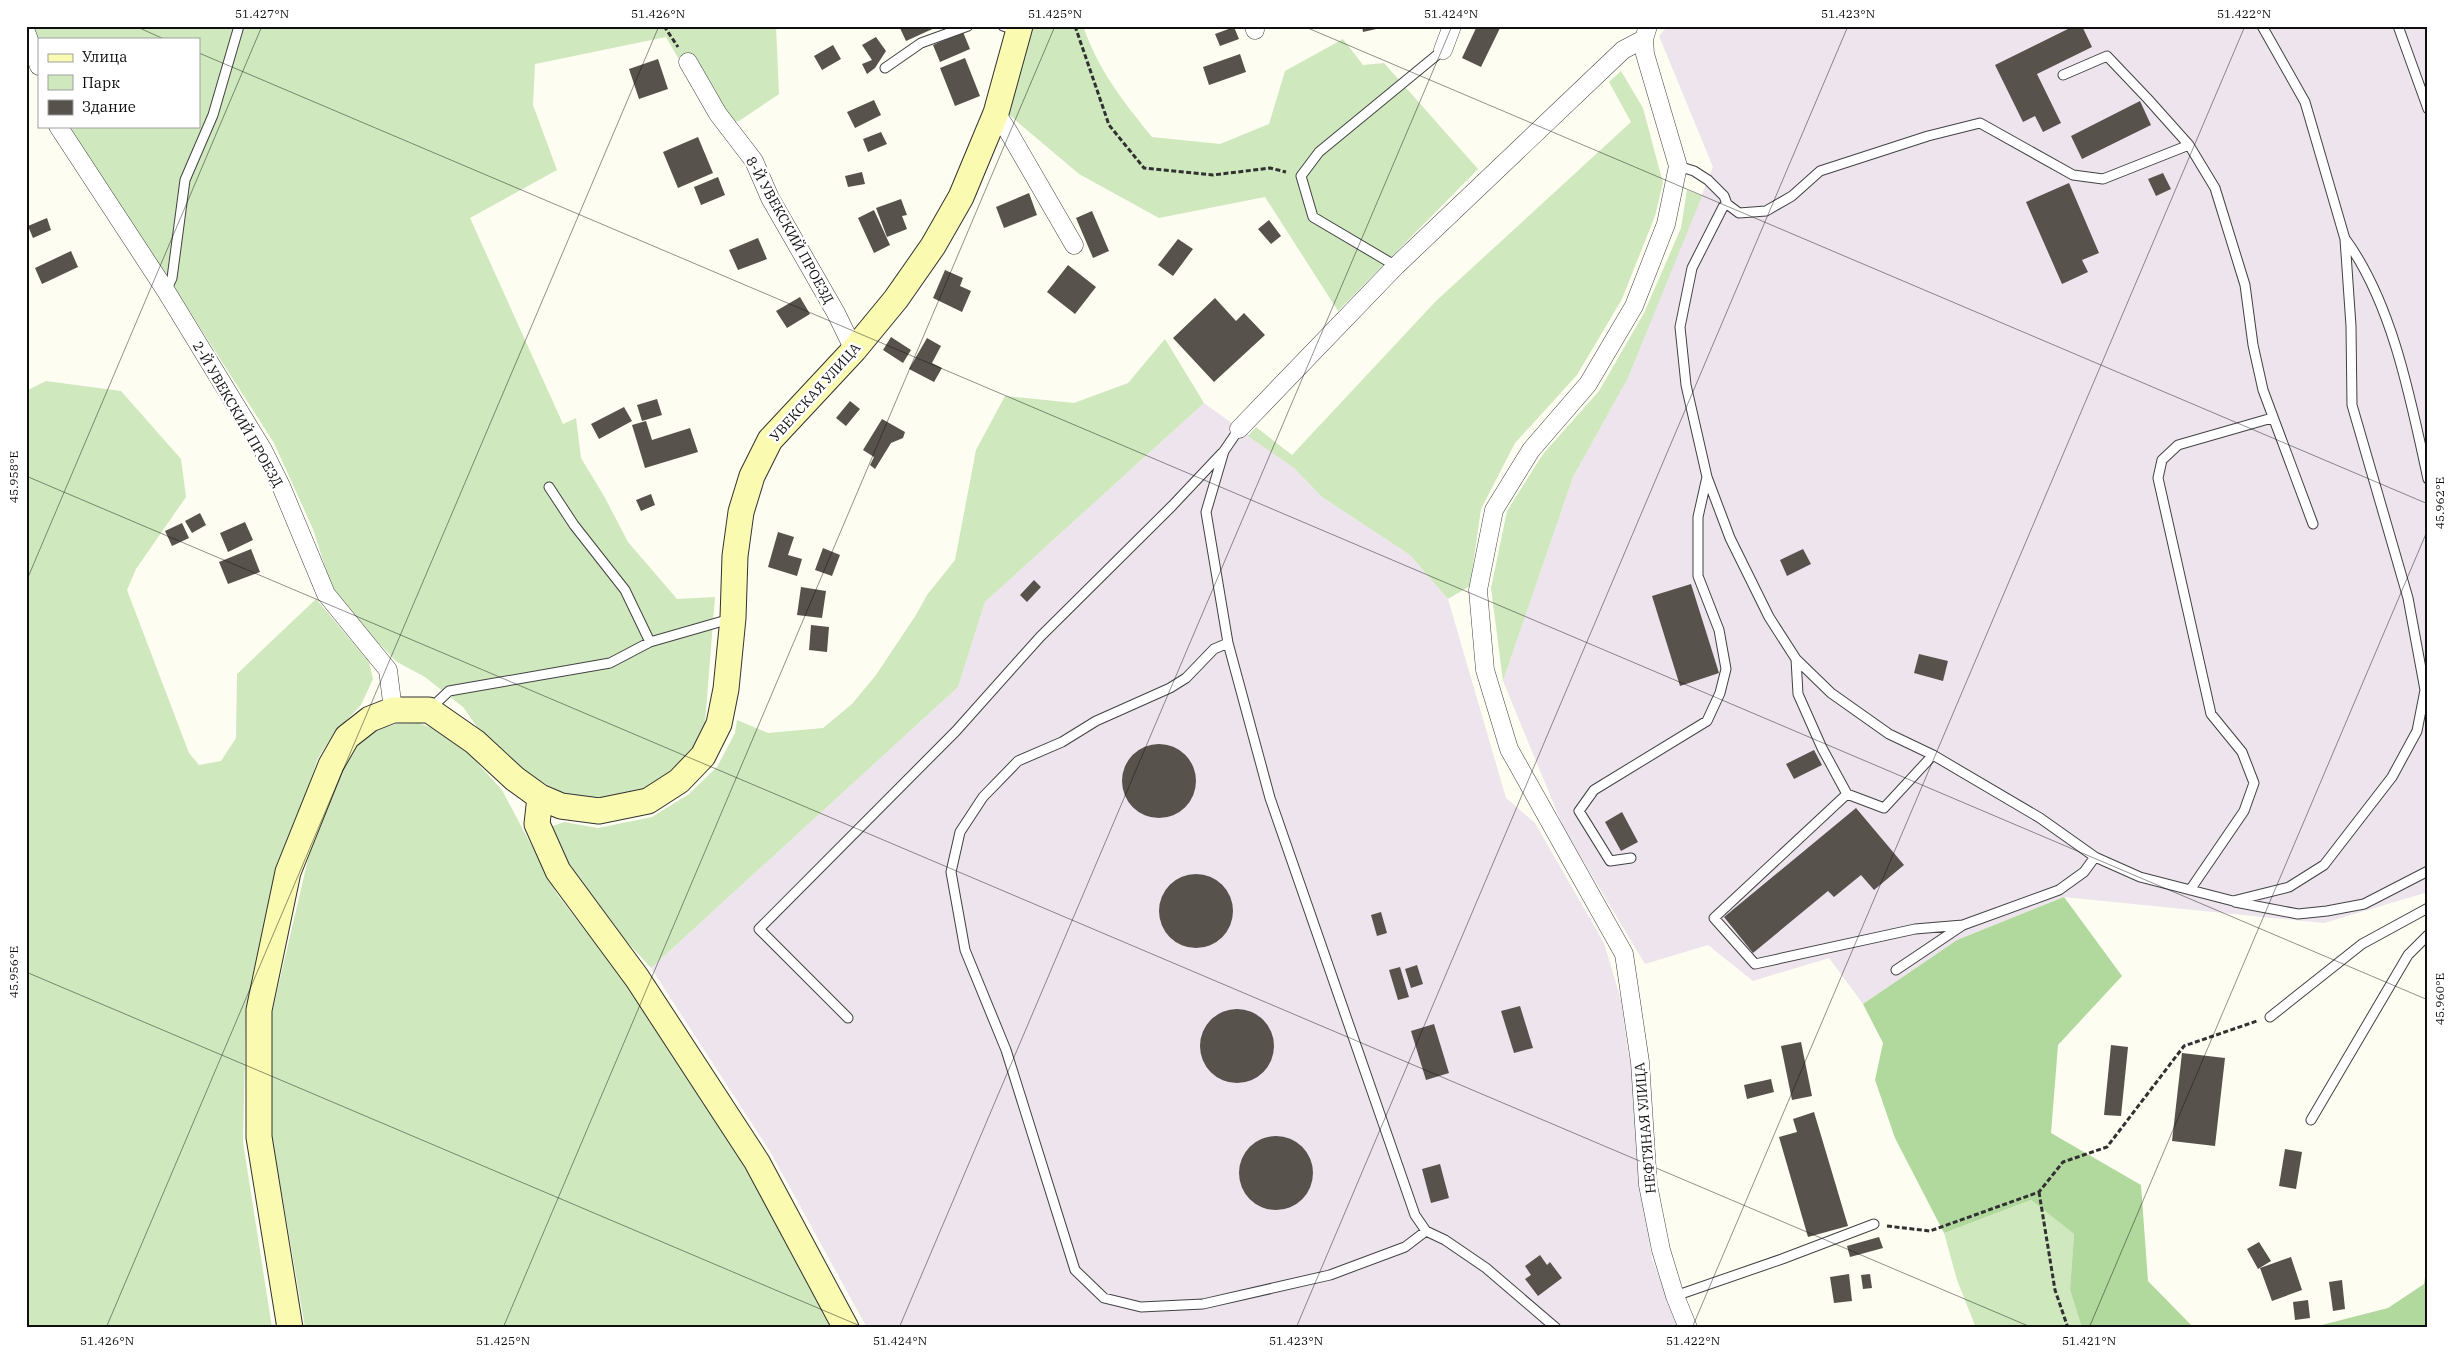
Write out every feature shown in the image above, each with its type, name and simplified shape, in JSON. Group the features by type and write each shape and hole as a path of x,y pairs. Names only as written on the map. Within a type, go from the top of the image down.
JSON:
{"street":[{"path":"1443,50 1452,26"},
{"name":"УВЕКСКАЯ УЛИЦА","path":"429,710 475,742 515,779 540,797 561,806 598,811 648,801 679,781 703,756 719,724 726,689 741,512 752,476 770,440 854,350 896,299 933,246 961,197 996,113 1014,28"},
{"path":"26,32 38,63"},
{"path":"1646,33 1645,54 1678,166"},
{"path":"1239,430 1396,266 1623,50 1646,33"},
{"name":"8-Й УВЕКСКИЙ ПРОЕЗД","path":"688,62 718,114 754,161 770,198 836,313 854,350"},
{"path":"996,113 1074,245"},
{"name":"2-Й УВЕКСКИЙ ПРОЕЗД","path":"59,128 166,291 270,465 281,486 326,594 388,670 393,710"},
{"name":"НЕФТЯНАЯ УЛИЦА","path":"1678,166 1666,224 1634,306 1588,384 1531,450 1494,510 1478,590 1485,670 1509,749 1624,954 1640,1062 1648,1184 1661,1250 1674,1296 1688,1328"},
{"path":"290,1328 259,1137 259,1010 288,872 331,765 347,737 370,719 393,710 429,710"},
{"path":"540,797 537,824 558,871 637,978 757,1162 846,1328"}],"lane":[{"path":"166,291 172,278 185,180 213,115 239,26"},
{"path":"885,68 921,43 968,26"},
{"path":"2233,901 2289,888 2324,865 2392,777 2417,731 2425,690 2408,598 2352,405 2351,326 2346,239 2305,102 2262,26"},
{"path":"2398,26 2428,109"},
{"path":"1396,266 1313,216 1301,176 1320,152 1443,50"},
{"path":"2063,75 2107,56 2189,145 2214,188 2245,285 2253,346 2272,418 2313,524"},
{"path":"1678,166 1694,170 1708,180 1724,196 1727,204 1739,212 1766,211 1792,196 1820,171 1928,136 1980,123 2073,175 2103,179 2189,145"},
{"path":"1727,204 1692,268 1680,328 1686,385 1707,477 1739,555 1769,617 1796,659 1831,693 1889,734 1933,755 2040,818 2094,857 2140,877 2233,901 2298,914 2364,904 2428,871"},
{"path":"2346,239 2360,260 2390,330 2418,433 2428,479"},
{"path":"2190,890 2244,811 2254,783 2242,752 2211,714 2158,478 2162,460 2178,445 2272,418"},
{"path":"848,1018 759,929 956,731 1040,636 1172,506 1224,451 1239,430"},
{"path":"1224,451 1206,512 1228,643 1270,798 1415,1215 1426,1231 1445,1240 1486,1268 1556,1328"},
{"path":"1631,858 1610,861 1579,811 1594,790 1707,721 1720,692 1726,669 1719,630 1698,576 1698,516 1707,477"},
{"path":"549,487 574,525 625,590 650,642"},
{"path":"429,710 449,691 610,663 650,642 733,618"},
{"path":"1228,643 1214,650 1186,678 1170,688 1096,721 1062,742 1018,761 983,797 960,832 951,872 965,950 1006,1050 1076,1270 1104,1298 1141,1308 1203,1304 1330,1275 1405,1247 1426,1231"},
{"path":"1796,659 1798,694 1822,748 1847,794 1884,808 1933,755"},
{"path":"1847,794 1714,918 1755,964 1915,929 1963,926"},
{"path":"1896,970 1963,926 2059,890 2084,872 2094,857"},
{"path":"2270,1017 2362,944 2428,908"},
{"path":"2311,1120 2408,955 2428,935"},
{"path":"1674,1296 1782,1259 1874,1224"}],"path":[{"path":"1075,26 1109,125 1144,168 1213,175 1270,168 1301,176"},
{"path":"1874,1224 1930,1231 2039,1192 2063,1162 2107,1147 2184,1046 2270,1017"},
{"path":"2039,1192 2054,1290 2068,1328"}],"shaded area":[{"path":"1668,26 2428,26 2428,892 2324,923 2064,897 1957,940 1863,1004 1829,958 1753,981 1708,945 1645,964 1564,829 1503,681 1573,477 1628,378 1713,167 1659,36"},
{"path":"1204,403 1294,468 1322,497 1410,555 1448,599 1506,798 1535,823 1604,943 1621,1000 1628,1053 1634,1070 1640,1171 1652,1259 1679,1328 867,1328 771,1153 651,968 958,687 985,602"}],"green space":[{"path":"29,26 776,26 779,94 739,121 716,124 666,37 535,64 533,105 557,170 470,218 563,424 576,418 581,458 604,496 628,542 677,599 715,597 705,723 691,751 671,773 644,789 600,799 562,793 524,772 478,728 463,707 425,677 397,662 359,623 331,585 313,529 274,443 176,290 145,251 69,128 200,128 200,38 38,38 38,48"},
{"path":"1030,26 1083,26 1096,57 1112,84 1152,137 1220,144 1269,124 1285,71 1343,39 1363,65 1384,63 1478,169 1338,311 1265,197 1159,218 1079,174 1007,113"},
{"path":"1621,71 1643,108 1663,183 1655,216 1622,299 1577,375 1515,443 1481,509 1470,586 1448,599 1410,555 1322,497 1294,468 1248,436 1256,427 1292,455 1436,301 1631,122 1609,82"},
{"path":"1687,190 1702,196 1628,378 1573,477 1503,681 1491,588 1507,511 1543,454 1599,391 1644,313 1681,228"},
{"path":"1165,339 1204,403 985,602 958,687 651,968 579,889 554,835 553,826 564,822 598,828 652,817 689,794 717,767 735,733 737,720 768,733 823,728 852,704 876,675 927,595 955,560 976,450 1005,396 1074,403 1128,383"},
{"path":"46,381 121,391 181,459 186,497 136,569 127,590 189,753 199,765 221,761 236,738 237,674 316,599 369,662 373,679 361,705 334,733 318,758 277,876 246,1012 243,1142 272,1328 26,1328 26,391"},
{"path":"419,723 439,731 471,756 502,790 557,894 631,990 738,1155 834,1328 305,1328 272,1136 272,1013 309,855 342,770 355,746 374,731 396,724"},
{"path":"2064,897 2122,976 2058,1045 2051,1133 2141,1185 2148,1281 2194,1328 2082,1328 2070,1290 2074,1234 2031,1200 1944,1233 1895,1138 1875,1080 1883,1043 1863,1004 1957,940"},
{"path":"2031,1200 2074,1234 2070,1290 2082,1328 1976,1328 1957,1280 1944,1233"},
{"path":"2428,1259 2428,1328 2310,1328 2388,1308 2424,1284"}],"building":[{"path":"899,26 939,26 906,41"},
{"path":"1362,26 1385,26 1385,27 1363,32"},
{"path":"1477,26 1501,26 1481,67 1462,58"},
{"path":"2074,26 2082,26 2092,47 2037,74 2061,123 2043,132 2035,116 2023,122 1995,65"},
{"path":"1234,27 1239,39 1220,46 1215,34"},
{"path":"963,32 970,49 940,62 933,45"},
{"path":"876,37 886,51 875,68 867,74 862,64 872,60 862,45"},
{"path":"833,45 841,59 822,70 814,56"},
{"path":"1240,54 1246,72 1209,85 1203,67"},
{"path":"965,58 980,96 955,106 940,68"},
{"path":"658,59 668,89 639,99 629,69"},
{"path":"874,100 881,115 855,128 847,112"},
{"path":"2140,101 2151,125 2082,159 2071,136"},
{"path":"881,132 887,144 868,152 863,139"},
{"path":"698,137 713,173 678,188 663,152"},
{"path":"862,172 865,184 848,187 845,176"},
{"path":"2163,173 2171,189 2156,196 2148,179"},
{"path":"718,177 725,195 701,205 694,187"},
{"path":"2069,183 2099,253 2082,260 2088,272 2062,284 2026,202"},
{"path":"1029,193 1037,215 1004,228 996,207"},
{"path":"901,199 907,215 902,216 907,229 887,237 876,208"},
{"path":"874,210 890,245 874,253 858,218"},
{"path":"1092,211 1109,251 1093,258 1076,218"},
{"path":"47,218 51,230 33,238 28,226"},
{"path":"1269,220 1281,236 1271,244 1258,229"},
{"path":"758,238 767,259 738,270 729,250"},
{"path":"1178,239 1193,249 1173,276 1158,265"},
{"path":"71,251 78,267 42,284 35,268"},
{"path":"1068,265 1096,287 1075,314 1047,292"},
{"path":"945,270 963,278 960,286 971,291 962,312 933,298"},
{"path":"800,297 810,314 787,328 776,311"},
{"path":"1215,298 1236,321 1244,313 1265,335 1214,382 1173,338"},
{"path":"891,337 911,350 903,363 883,350"},
{"path":"927,338 941,346 932,363 942,368 934,382 909,369"},
{"path":"657,399 662,415 642,421 637,405"},
{"path":"850,401 860,409 846,426 836,418"},
{"path":"624,407 632,421 599,439 591,424"},
{"path":"882,419 905,432 903,438 891,443 875,469 870,465 874,457 863,450"},
{"path":"646,421 652,440 690,428 698,452 645,468 632,425"},
{"path":"651,494 655,505 641,511 636,500"},
{"path":"200,513 206,525 192,533 185,521"},
{"path":"245,522 253,540 228,552 220,533"},
{"path":"182,523 189,538 172,546 165,531"},
{"path":"778,532 794,537 788,555 802,559 797,576 768,567"},
{"path":"823,548 840,555 832,576 815,570"},
{"path":"251,549 260,572 228,584 219,562"},
{"path":"1803,549 1811,564 1787,576 1780,560"},
{"path":"1034,580 1041,587 1027,602 1020,595"},
{"path":"1691,584 1719,673 1680,686 1652,596"},
{"path":"801,587 826,591 822,618 797,615"},
{"path":"811,625 829,627 827,652 809,650"},
{"path":"1919,654 1948,661 1943,681 1914,673"},
{"path":"1159,744 1173,747 1185,755 1193,767 1196,781 1193,795 1185,807 1173,815 1159,818 1145,815 1133,807 1125,795 1122,781 1125,767 1133,755 1145,747"},
{"path":"1814,750 1822,765 1794,779 1786,764"},
{"path":"1856,808 1904,865 1874,890 1861,875 1834,897 1828,891 1753,953 1724,917"},
{"path":"1622,812 1638,842 1621,851 1605,822"},
{"path":"1196,874 1210,877 1222,885 1230,897 1233,911 1230,925 1222,937 1210,945 1196,948 1182,945 1170,937 1162,925 1159,911 1162,897 1170,885 1182,877"},
{"path":"1381,912 1387,933 1377,936 1371,915"},
{"path":"1417,965 1423,984 1411,988 1405,969"},
{"path":"1400,967 1409,997 1398,1000 1389,970"},
{"path":"1520,1006 1533,1048 1514,1053 1501,1011"},
{"path":"1237,1009 1251,1012 1263,1020 1271,1032 1274,1046 1271,1060 1263,1072 1251,1080 1237,1083 1223,1080 1211,1072 1203,1060 1200,1046 1203,1032 1211,1020 1223,1012"},
{"path":"1434,1024 1449,1073 1426,1080 1411,1031"},
{"path":"1801,1042 1812,1096 1792,1100 1781,1046"},
{"path":"2111,1045 2128,1047 2121,1116 2104,1115"},
{"path":"2182,1053 2225,1058 2215,1146 2172,1141"},
{"path":"1771,1079 1774,1092 1747,1099 1744,1085"},
{"path":"1814,1112 1848,1226 1808,1237 1779,1137 1797,1132 1793,1119"},
{"path":"1276,1136 1290,1139 1302,1147 1310,1159 1313,1173 1310,1187 1302,1199 1290,1207 1276,1210 1262,1207 1250,1199 1242,1187 1239,1173 1242,1159 1250,1147 1262,1139"},
{"path":"2285,1149 2302,1152 2296,1189 2279,1186"},
{"path":"1440,1164 1449,1198 1431,1203 1422,1169"},
{"path":"1879,1237 1883,1248 1850,1257 1847,1246"},
{"path":"2259,1242 2271,1261 2258,1269 2247,1249"},
{"path":"1540,1255 1547,1265 1550,1262 1562,1278 1538,1296 1525,1279 1531,1275 1525,1266"},
{"path":"2291,1257 2302,1290 2272,1301 2260,1268"},
{"path":"1849,1274 1852,1301 1834,1303 1830,1277"},
{"path":"1870,1274 1872,1288 1863,1289 1861,1275"},
{"path":"2342,1280 2345,1309 2333,1311 2329,1282"},
{"path":"2308,1300 2310,1318 2295,1320 2293,1302"}]}
